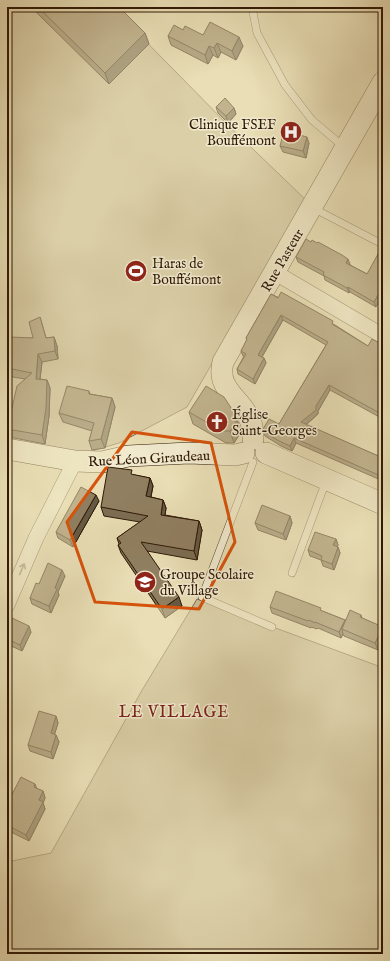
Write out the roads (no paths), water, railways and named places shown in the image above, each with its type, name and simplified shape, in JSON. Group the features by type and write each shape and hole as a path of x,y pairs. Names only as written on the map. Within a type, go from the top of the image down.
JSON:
{"street":[{"name":"Rue Pasteur","path":"254,452 252,426 250,420 247,413 228,391 223,382 223,362 383,82"},
{"path":"274,272 383,336"},
{"name":"Rue Léon Giraudeau","path":"7,449 75,461 102,462 128,456 189,453 235,455 254,452"},
{"path":"254,452 327,480 383,504"},
{"path":"7,605 36,538 75,461"}],"lane":[{"path":"252,7 256,33 285,85 312,120 345,148"},
{"path":"312,208 382,244"},
{"path":"254,452 202,597 272,627"},
{"path":"292,573 327,480"}],"place":[{"name":"Clinique FSEF Bouffémont","path":"291,132"},
{"name":"Haras de Bouffémont","path":"136,271"},
{"name":"Église Saint-Georges","path":"217,422"},
{"name":"Groupe Scolaire du Village","path":"145,582"}],"district":[{"name":"LE VILLAGE","path":"174,711"}]}
